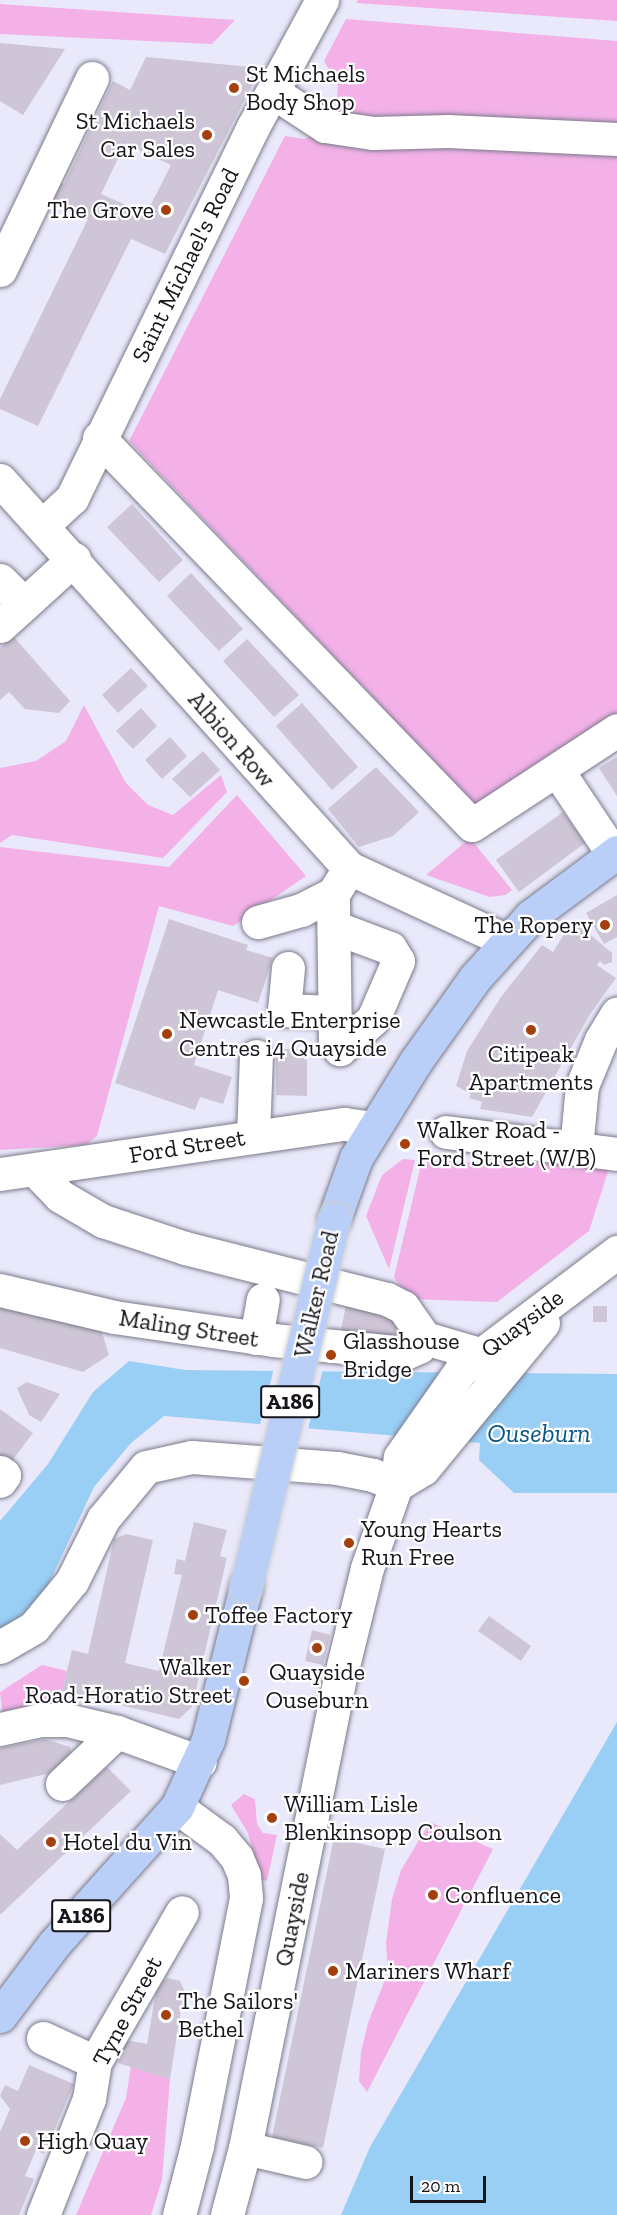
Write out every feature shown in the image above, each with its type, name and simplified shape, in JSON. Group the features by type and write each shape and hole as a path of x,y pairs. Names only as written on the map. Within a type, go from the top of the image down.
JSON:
{"main road":[{"name":"Walker Road","path":"173,1814 200,1762 246,1586 334,1219 351,1170 374,1128 453,1007 507,941 555,897 615,853"},
{"name":"A186","path":"0,2016 54,1944 173,1814"}],"street":[{"name":"Saint Michael's Road","path":"43,525 72,498 99,438 322,0"},
{"path":"0,270 92,78"},
{"path":"281,79 326,126 373,133 448,131 617,139"},
{"path":"99,438 471,825 617,729"},
{"name":"Albion Row","path":"0,480 74,559 341,881 507,941"},
{"path":"0,626 74,559"},
{"path":"0,580 24,604"},
{"path":"557,770 615,853"},
{"path":"258,922 301,910 341,881"},
{"path":"334,927 390,948 398,961 373,1020 340,1049 335,1043 334,927 341,881"},
{"path":"288,968 284,1010 334,1012"},
{"path":"576,1149 582,1086 601,1040 617,1013"},
{"path":"252,1054 254,1136"},
{"name":"Ford Street","path":"0,1174 344,1124 374,1128"},
{"path":"446,1132 617,1154"},
{"path":"35,1170 60,1196 103,1221 185,1248 387,1299 403,1308 422,1342"},
{"name":"Quayside","path":"227,2215 245,2148 341,1674 367,1568 396,1485 400,1457 408,1440 481,1365 584,1276 617,1252"},
{"name":"Maling Street","path":"0,1290 114,1317 265,1339 405,1353 422,1342 481,1365"},
{"path":"263,1300 265,1339"},
{"path":"0,1647 34,1627 72,1581 103,1519 146,1467 192,1456 337,1468 373,1475 396,1485 423,1469 446,1443 481,1365"},
{"path":"0,1472 4,1475 0,1481"},
{"path":"0,1729 54,1719 117,1732 200,1762"},
{"path":"62,1784 117,1732"},
{"path":"173,1814 222,1840 237,1858 244,1875 246,1898 197,2146 179,2215"},
{"name":"Tyne Street","path":"43,2215 89,2099 95,2062 182,1912"},
{"path":"43,2038 95,2062"},
{"path":"245,2148 305,2162"}],"shaded area":[{"path":"358,0 617,0 617,21 356,3"},
{"path":"0,4 235,20 212,44 0,34"},
{"path":"346,19 617,41 617,713 477,807 129,441 285,136 304,139 318,133 336,114 338,85 324,61"},
{"path":"84,705 126,783 148,805 173,815 221,775 227,792 163,858 12,835 0,843 0,768 36,761 66,741"},
{"path":"237,795 306,876 233,926 159,906 97,1136 86,1145 0,1150 0,847 169,867"},
{"path":"470,838 512,890 505,895 490,897 426,875"},
{"path":"403,1159 415,1160 389,1269 366,1216 382,1175"},
{"path":"422,1161 610,1165 589,1231 497,1302 409,1299 394,1277"},
{"path":"42,1665 67,1671 62,1691 51,1699 3,1716 0,1692"},
{"path":"244,1794 255,1799 257,1824 263,1833 277,1835 267,1881 260,1879 248,1833 231,1805"},
{"path":"430,1822 493,1849 367,2092 359,2081 361,2052 368,2023 388,1972 386,1943 392,1899 401,1870"},
{"path":"131,2066 170,2079 162,2180 151,2215 76,2215 126,2098"}],"water":[{"name":"Ouseburn","path":"129,1361 185,1370 617,1374 617,1493 514,1493 479,1460 480,1443 164,1416 131,1443 94,1487 42,1598 0,1633 0,1521 48,1464 93,1392"},
{"path":"617,1722 617,2215 341,2215 370,2147"}],"pier":[{"path":"274,1368 323,1369 307,1433 259,1429"}],"building":[{"path":"0,43 65,49 23,115 0,101"},
{"path":"146,57 261,68 165,254 131,239 38,426 0,409 0,399 88,219 45,199 53,180 64,184 113,81 130,90","holes":["125,144 171,165 146,214 101,194"]},
{"path":"132,504 183,560 159,582 107,527"},
{"path":"191,573 243,629 219,651 167,596"},
{"path":"13,636 70,701 59,713 25,709 9,692 0,700 0,648"},
{"path":"247,639 299,695 274,717 223,661"},
{"path":"131,668 148,686 118,713 102,695"},
{"path":"302,703 358,767 332,790 276,726"},
{"path":"141,708 157,726 133,749 116,731"},
{"path":"170,737 187,756 162,779 145,760"},
{"path":"203,751 220,770 190,797 172,779"},
{"path":"617,757 617,796 599,768"},
{"path":"376,767 419,812 393,836 359,847 328,809"},
{"path":"563,812 585,843 519,892 496,860"},
{"name":"The Ropery","path":"617,895 617,937 604,944 586,913"},
{"name":"Newcastle Enterprise Centres i4 Quayside","path":"169,919 248,945 246,950 273,958 258,1003 218,990 194,1065 232,1077 223,1104 200,1097 195,1110 115,1083"},
{"name":"Citipeak Apartments","path":"573,920 612,953 612,962 604,965 600,961 597,965 616,978 590,1014 532,1117 480,1109 482,1102 469,1098 471,1094 456,1086 467,1051 501,997 542,945 553,952"},
{"path":"276,1049 307,1049 307,1096 276,1095"},
{"path":"0,1303 101,1329 109,1355 83,1372 0,1348"},
{"path":"346,1305 404,1318 399,1346 340,1336"},
{"path":"593,1306 607,1306 607,1322 593,1322"},
{"path":"27,1382 60,1394 41,1422 29,1415 17,1388"},
{"path":"0,1409 33,1433 8,1466 0,1459"},
{"name":"Toffee Factory","path":"194,1522 227,1530 220,1556 227,1558 192,1707 179,1719 62,1691 72,1650 88,1654 114,1539 126,1534 153,1540 125,1663 159,1671 182,1575 174,1574 177,1559 185,1561"},
{"path":"489,1616 531,1646 521,1661 478,1631"},
{"name":"Quayside Ouseburn","path":"312,1630 330,1635 323,1665 305,1661"},
{"name":"Hotel du Vin","path":"45,1739 70,1747 75,1767 0,1785 0,1748"},
{"name":"Hotel du Vin","path":"107,1767 131,1791 0,1915 0,1834 17,1850"},
{"name":"Mariners Wharf","path":"334,1838 385,1849 323,2148 272,2137"},
{"name":"The Sailors' Bethel","path":"167,1978 180,1981 184,1990 170,2079 118,2063 125,2040 147,2044 157,1986"},
{"name":"High Quay","path":"29,2065 74,2084 44,2154 36,2150 25,2176 34,2179 19,2215 0,2215 0,2132 10,2109 0,2096 5,2085 18,2091"}],"place":[{"name":"St Michaels Body Shop","path":"234,88"},
{"name":"St Michaels Car Sales","path":"207,135"},
{"name":"The Grove","path":"166,210"},
{"name":"The Ropery","path":"605,925"},
{"name":"Citipeak Apartments","path":"531,1030"},
{"name":"Newcastle Enterprise Centres i4 Quayside","path":"167,1034"},
{"name":"Walker Road - Ford Street (W/B)","path":"405,1144"},
{"name":"Glasshouse Bridge","path":"331,1355"},
{"name":"Young Hearts Run Free","path":"349,1543"},
{"name":"Toffee Factory","path":"193,1615"},
{"name":"Quayside Ouseburn","path":"317,1648"},
{"name":"Walker Road-Horatio Street","path":"244,1681"},
{"name":"William Lisle Blenkinsopp Coulson","path":"272,1818"},
{"name":"Hotel du Vin","path":"51,1842"},
{"name":"Confluence","path":"433,1895"},
{"name":"Mariners Wharf","path":"333,1971"},
{"name":"The Sailors' Bethel","path":"166,2015"},
{"name":"High Quay","path":"25,2141"}]}
